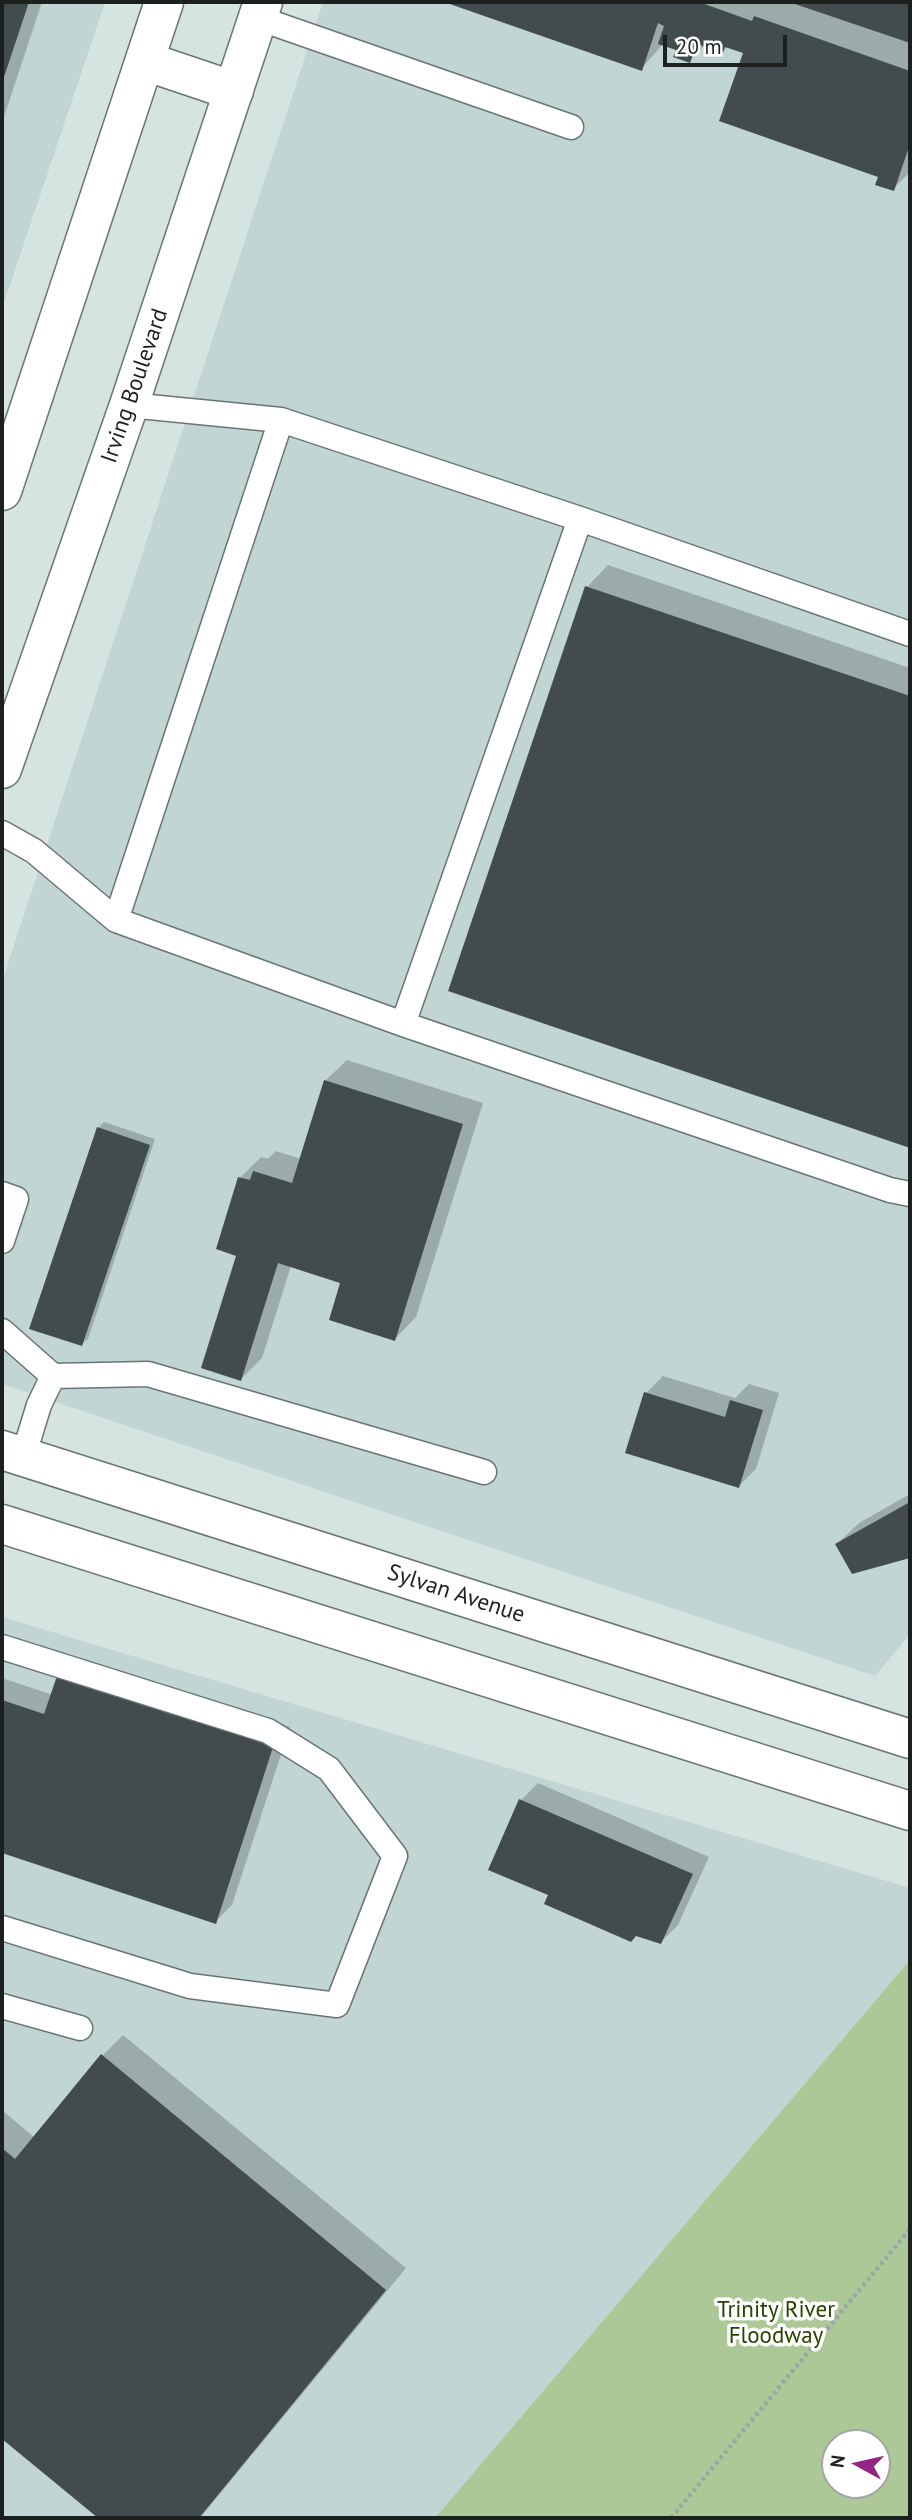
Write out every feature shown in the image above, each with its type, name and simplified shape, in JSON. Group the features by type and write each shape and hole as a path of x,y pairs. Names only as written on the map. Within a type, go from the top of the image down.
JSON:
{"main road":[{"path":"2,491 164,2"},
{"name":"Irving Boulevard","path":"2,769 130,405 261,10"},
{"path":"145,61 234,91"},
{"name":"Sylvan Avenue","path":"12,1453 910,1739"},
{"path":"2,1524 910,1811"}],"lane":[{"path":"261,10 571,127"},
{"path":"130,405 281,420 580,519 910,634"},
{"path":"116,920 281,420"},
{"path":"403,1024 580,519"},
{"path":"2,832 34,851 116,920 403,1024 890,1190 910,1194"},
{"path":"2,1194 16,1199 2,1241"},
{"path":"2,1331 53,1376 148,1374 484,1472"},
{"path":"12,1453 53,1376"},
{"path":"2,1647 268,1731 330,1769 395,1856 337,2005 190,1986 2,1928"},
{"path":"2,2006 80,2028"}],"path":[{"path":"671,2518 910,2229"}],"shaded area":[{"path":"2,2 105,2 2,309"},
{"path":"323,2 910,2 910,1634 875,1676 2,1384 2,982"},
{"path":"2,1617 910,1888 910,1960 435,2518 2,2518"}],"green space":[{"name":"Trinity River Floodway","path":"910,1960 910,2518 435,2518"}],"building":[{"path":"2,2 29,2 2,83"},
{"path":"444,2 699,2 752,21 754,16 910,71 910,144 894,191 875,185 878,177 719,121 743,53 725,47 723,53 697,44 690,63 673,57 676,50 658,44 664,26 658,23 642,71"},
{"path":"789,2 910,2 910,43"},
{"path":"585,586 910,696 910,1148 448,991"},
{"path":"324,1080 463,1124 395,1341 329,1320 340,1283 278,1263 241,1381 201,1368 236,1256 216,1249 238,1177 250,1180 253,1171 292,1183"},
{"path":"97,1127 150,1145 82,1346 29,1329"},
{"path":"644,1392 725,1417 730,1400 763,1410 739,1488 625,1453"},
{"path":"910,1502 910,1558 852,1574 835,1544"},
{"path":"58,1673 274,1744 216,1924 2,1853 2,1700 44,1714"},
{"path":"519,1799 693,1874 661,1944 636,1936 631,1942 544,1904 548,1895 488,1870"},
{"path":"101,2054 386,2290 199,2518 98,2518 2,2439 2,2148 15,2159"}]}
